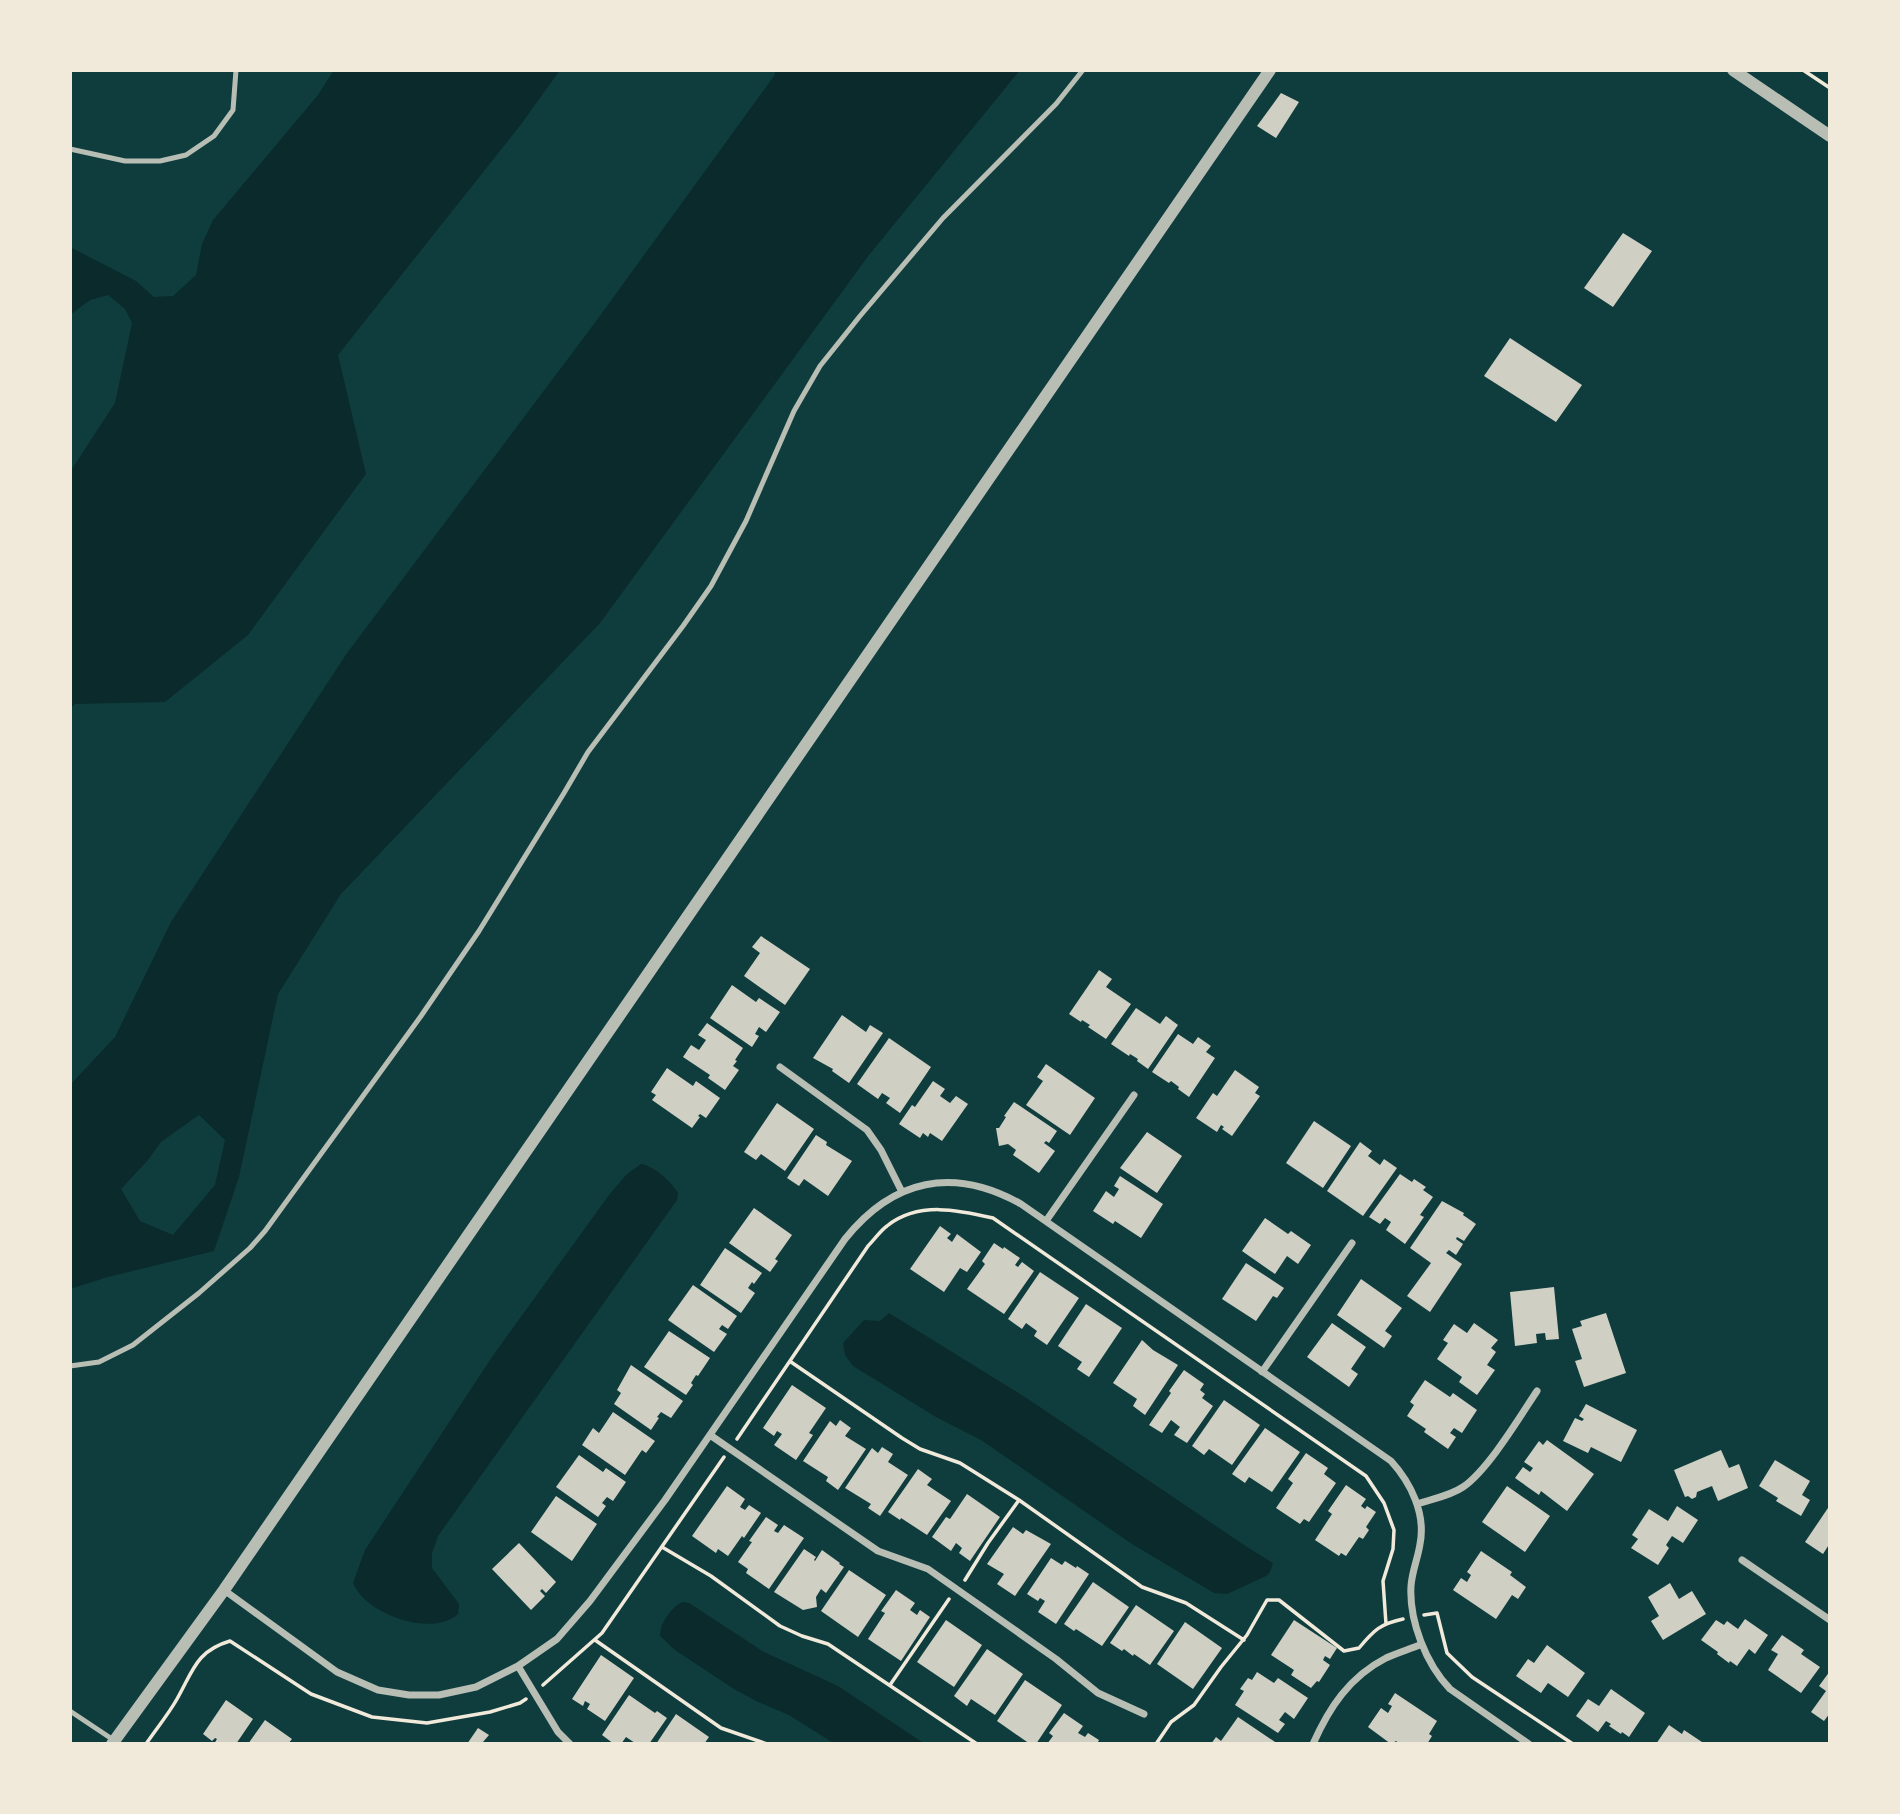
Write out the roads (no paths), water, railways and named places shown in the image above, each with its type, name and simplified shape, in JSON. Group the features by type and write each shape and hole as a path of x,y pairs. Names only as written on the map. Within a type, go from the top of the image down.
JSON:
{"street":[{"path":"113,1742 224,1590 1270,70"},
{"path":"1733,70 1830,136"},
{"path":"780,1067 867,1130 881,1150 902,1192"},
{"path":"1046,1221 1134,1095"},
{"path":"224,1590 337,1672 378,1690 410,1695 439,1695 475,1687 518,1666 557,1639 590,1601 710,1435 845,1239 871,1211 902,1192 934,1183 967,1183 1010,1198 1046,1221 1391,1461 1407,1482 1417,1504 1422,1530 1411,1587 1422,1644 1433,1668 1450,1689 1529,1744"},
{"path":"1262,1372 1352,1243"},
{"path":"1417,1504 1453,1492 1474,1478 1537,1391"},
{"path":"710,1435 878,1551 928,1569 1056,1659 1098,1693 1144,1714"},
{"path":"1742,1560 1830,1619"},
{"path":"1313,1744 1331,1706 1346,1687 1386,1658 1422,1644"},
{"path":"518,1666 558,1732 570,1744"}],"lane":[{"path":"70,149 125,161 160,161 186,155 214,136 233,110 236,70"},
{"path":"70,1366 99,1362 133,1346 199,1293 250,1248 265,1231 421,1016 479,931 595,741 711,586 747,521 794,411 820,366 943,218 1056,104 1083,70"},
{"path":"70,1711 113,1742"}],"water":[{"path":"334,70 560,70 522,123 338,355 366,474 248,635 165,702 75,704 70,709 70,472 115,403 132,323 125,309 108,295 90,300 70,315 70,247 136,281 154,297 173,296 196,275 202,244 213,220 318,95"},
{"path":"776,70 1020,70 869,255 600,623 341,894 278,994 239,1177 214,1251 70,1289 70,1085 115,1037 171,922 347,653 594,324","holes":["199,1115 225,1140 215,1185 173,1235 140,1221 121,1189 161,1142"]},
{"path":"641,1164 667,1179 678,1193 677,1200 438,1536 432,1553 432,1568 459,1604 458,1614 447,1621 432,1624 417,1623 385,1613 360,1594 353,1583 365,1550 492,1357 609,1195 627,1174"},
{"path":"889,1313 1028,1399 1273,1563 1270,1572 1227,1594 1214,1593 1132,1544 981,1440 936,1417 853,1366 845,1355 843,1343 864,1320 880,1321"},
{"path":"682,1602 689,1603 764,1652 838,1686 925,1744 835,1744 789,1715 734,1689 675,1650 660,1636 667,1616"}]}
